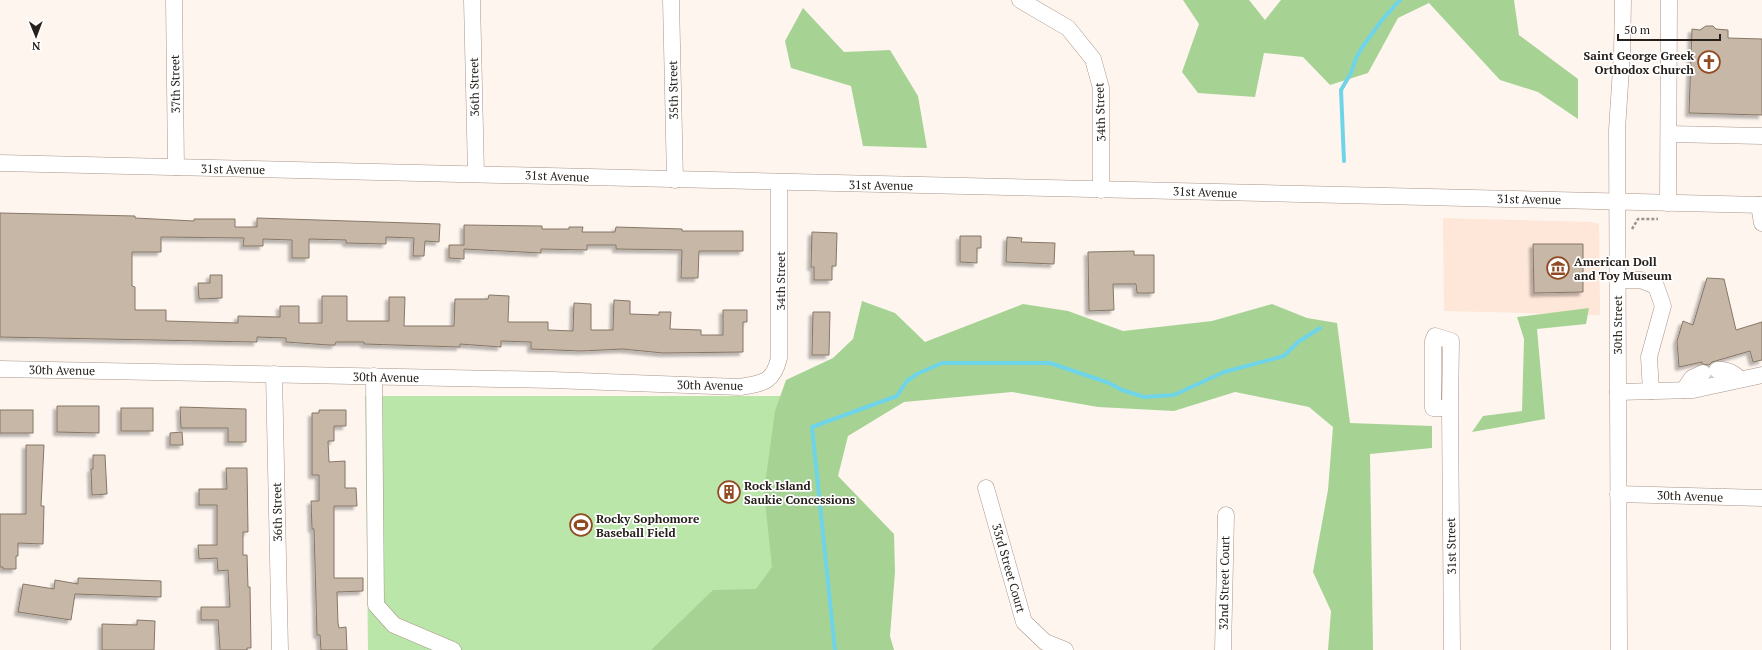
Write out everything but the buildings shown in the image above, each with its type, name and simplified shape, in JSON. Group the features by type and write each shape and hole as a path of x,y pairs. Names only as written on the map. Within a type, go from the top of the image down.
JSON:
{"street":[{"name":"37th Street","path":"174,0 176,167"},
{"name":"36th Street","path":"472,0 476,174"},
{"name":"35th Street","path":"671,0 675,180"},
{"name":"34th Street","path":"1020,0 1068,28 1093,59 1101,88 1100,190"},
{"name":"30th Street","path":"1619,650 1617,130 1622,53 1623,0"},
{"path":"1668,203 1669,0"},
{"path":"1669,134 1762,136"},
{"name":"31st Avenue","path":"0,163 1761,205"},
{"name":"34th Street","path":"771,378 776,371 779,358 779,182"},
{"path":"1761,205 1762,224"},
{"path":"1617,280 1641,280 1656,286 1660,294 1663,306 1649,357 1651,392"},
{"name":"30th Avenue","path":"0,369 374,376 740,387 771,378"},
{"path":"1684,390 1692,378 1710,372 1723,370 1733,373 1740,380"},
{"name":"36th Street","path":"274,374 280,650"},
{"path":"1618,392 1684,390 1762,375"},
{"path":"374,376 376,605 394,625 452,650"},
{"name":"31st Street","path":"1450,408 1452,650"},
{"name":"33rd Street Court","path":"986,488 1024,622 1045,642 1065,650"},
{"name":"30th Avenue","path":"1618,494 1762,498"},
{"name":"32nd Street Court","path":"1223,650 1226,516"}],"shaded area":[{"path":"1443,218 1592,222 1599,224 1600,315 1444,311"}],"green space":[{"path":"1183,0 1249,0 1265,20 1281,0 1514,0 1519,35 1578,79 1578,119 1538,92 1500,80 1429,3 1398,18 1368,73 1330,85 1303,57 1264,53 1255,97 1198,93 1182,72 1199,24"},
{"path":"803,8 844,52 890,50 918,96 927,148 863,146 851,86 791,68 785,41"},
{"path":"862,301 895,313 925,342 1023,304 1068,311 1123,331 1212,321 1272,304 1307,318 1337,323 1350,423 1432,426 1432,448 1370,454 1373,650 1328,650 1331,611 1313,572 1328,490 1333,427 1309,407 1235,392 1174,411 1098,407 1012,392 904,402 848,436 838,476 894,534 895,572 890,636 894,650 651,650 713,590 756,589 772,567 764,492 775,411 786,380 833,358 853,339"},
{"path":"1589,308 1586,324 1537,329 1545,419 1472,432 1483,416 1522,411 1524,339 1517,317"},
{"path":"365,396 805,396 808,650 368,650"}],"waterway":[{"path":"1344,161 1341,90 1351,73 1356,58 1363,46 1382,20 1400,0"},
{"path":"835,650 812,427 897,396 907,381 917,374 942,363 1050,363 1109,383 1122,390 1144,397 1174,395 1224,372 1284,356 1298,342 1320,328"}],"place":[{"name":"Saint George Greek Orthodox Church","path":"1709,62"},
{"name":"American Doll and Toy Museum","path":"1558,268"},
{"name":"Rock Island Saukie Concessions","path":"729,492"},
{"name":"Rocky Sophomore Baseball Field","path":"581,525"}]}
